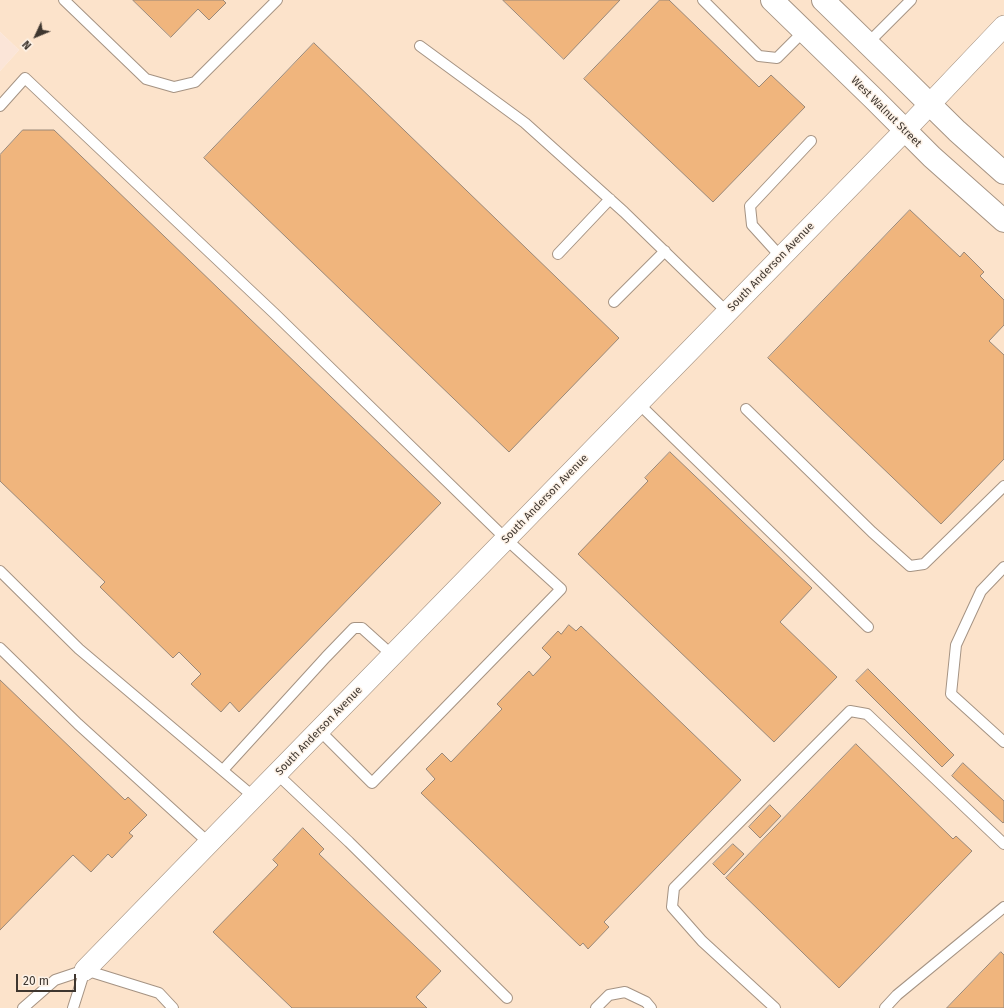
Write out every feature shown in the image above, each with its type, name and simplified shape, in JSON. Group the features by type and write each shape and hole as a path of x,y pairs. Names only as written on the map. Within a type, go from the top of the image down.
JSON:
{"street":[{"name":"West Walnut Street","path":"772,0 932,157 1004,221"},
{"path":"823,0 957,131 1004,173"},
{"name":"South Anderson Avenue","path":"85,970 905,130 1004,26"}],"lane":[{"path":"64,0 146,79 174,87 195,82 277,0"},
{"path":"703,0 759,56 777,58 804,31"},
{"path":"868,43 911,0"},
{"path":"420,46 525,123 610,199 727,312"},
{"path":"0,106 25,78 275,314 506,539 561,590 372,782 319,730"},
{"path":"781,257 752,225 750,206 811,141"},
{"path":"558,254 610,199"},
{"path":"614,302 665,251"},
{"path":"638,403 868,627"},
{"path":"746,409 872,532 910,566 924,564 1004,486"},
{"path":"1004,567 980,591 956,645 951,694 1004,742"},
{"path":"0,571 79,649 254,797"},
{"path":"222,770 354,628 362,628 392,655"},
{"path":"0,648 78,724 209,843"},
{"path":"775,1008 702,941 672,907 674,888 850,711 867,714 1004,844"},
{"path":"277,774 349,842 507,998"},
{"path":"885,1008 897,995 1004,907"},
{"path":"72,1008 85,970"},
{"path":"23,1008 54,980 85,970 159,993 173,1008"},
{"path":"596,1008 609,995 625,992 646,1002 651,1008"}],"shaded area":[{"path":"0,0 1004,0 1004,1008 0,1008 0,71 19,50 0,32"},
{"path":"0,32 19,50 0,71"}],"building":[{"path":"133,0 223,0 226,3 209,20 198,9 171,37"},
{"path":"503,0 620,0 564,59"},
{"path":"660,0 669,0 759,87 771,75 805,107 713,202 584,79"},
{"path":"314,43 619,338 509,452 204,158"},
{"path":"23,130 54,130 441,503 239,712 230,702 221,712 191,684 201,674 179,652 173,658 100,587 105,582 0,481 0,155"},
{"path":"910,210 960,257 964,252 984,272 980,276 1004,300 1004,325 989,341 1004,355 1004,459 941,524 768,358"},
{"path":"670,452 812,588 780,622 837,677 774,742 578,554 648,481 645,478"},
{"path":"569,625 576,631 581,626 741,780 604,922 609,927 588,949 583,943 580,946 421,793 435,779 426,769 442,753 451,762 502,709 497,704 529,671 533,676 551,657 542,648 558,631 561,634"},
{"path":"868,669 954,755 942,767 856,681"},
{"path":"0,680 125,800 128,797 147,815 129,833 133,836 112,858 108,854 91,872 73,855 0,930"},
{"path":"856,744 953,839 956,836 972,851 839,988 726,878"},
{"path":"963,763 1004,801 1003,823 952,776"},
{"path":"770,805 781,816 760,838 749,827"},
{"path":"303,828 324,849 319,854 441,971 416,997 427,1008 292,1008 213,932 278,865 273,860"},
{"path":"733,844 744,854 724,875 713,864"},
{"path":"1001,952 1004,955 1004,1008 947,1008"}]}
